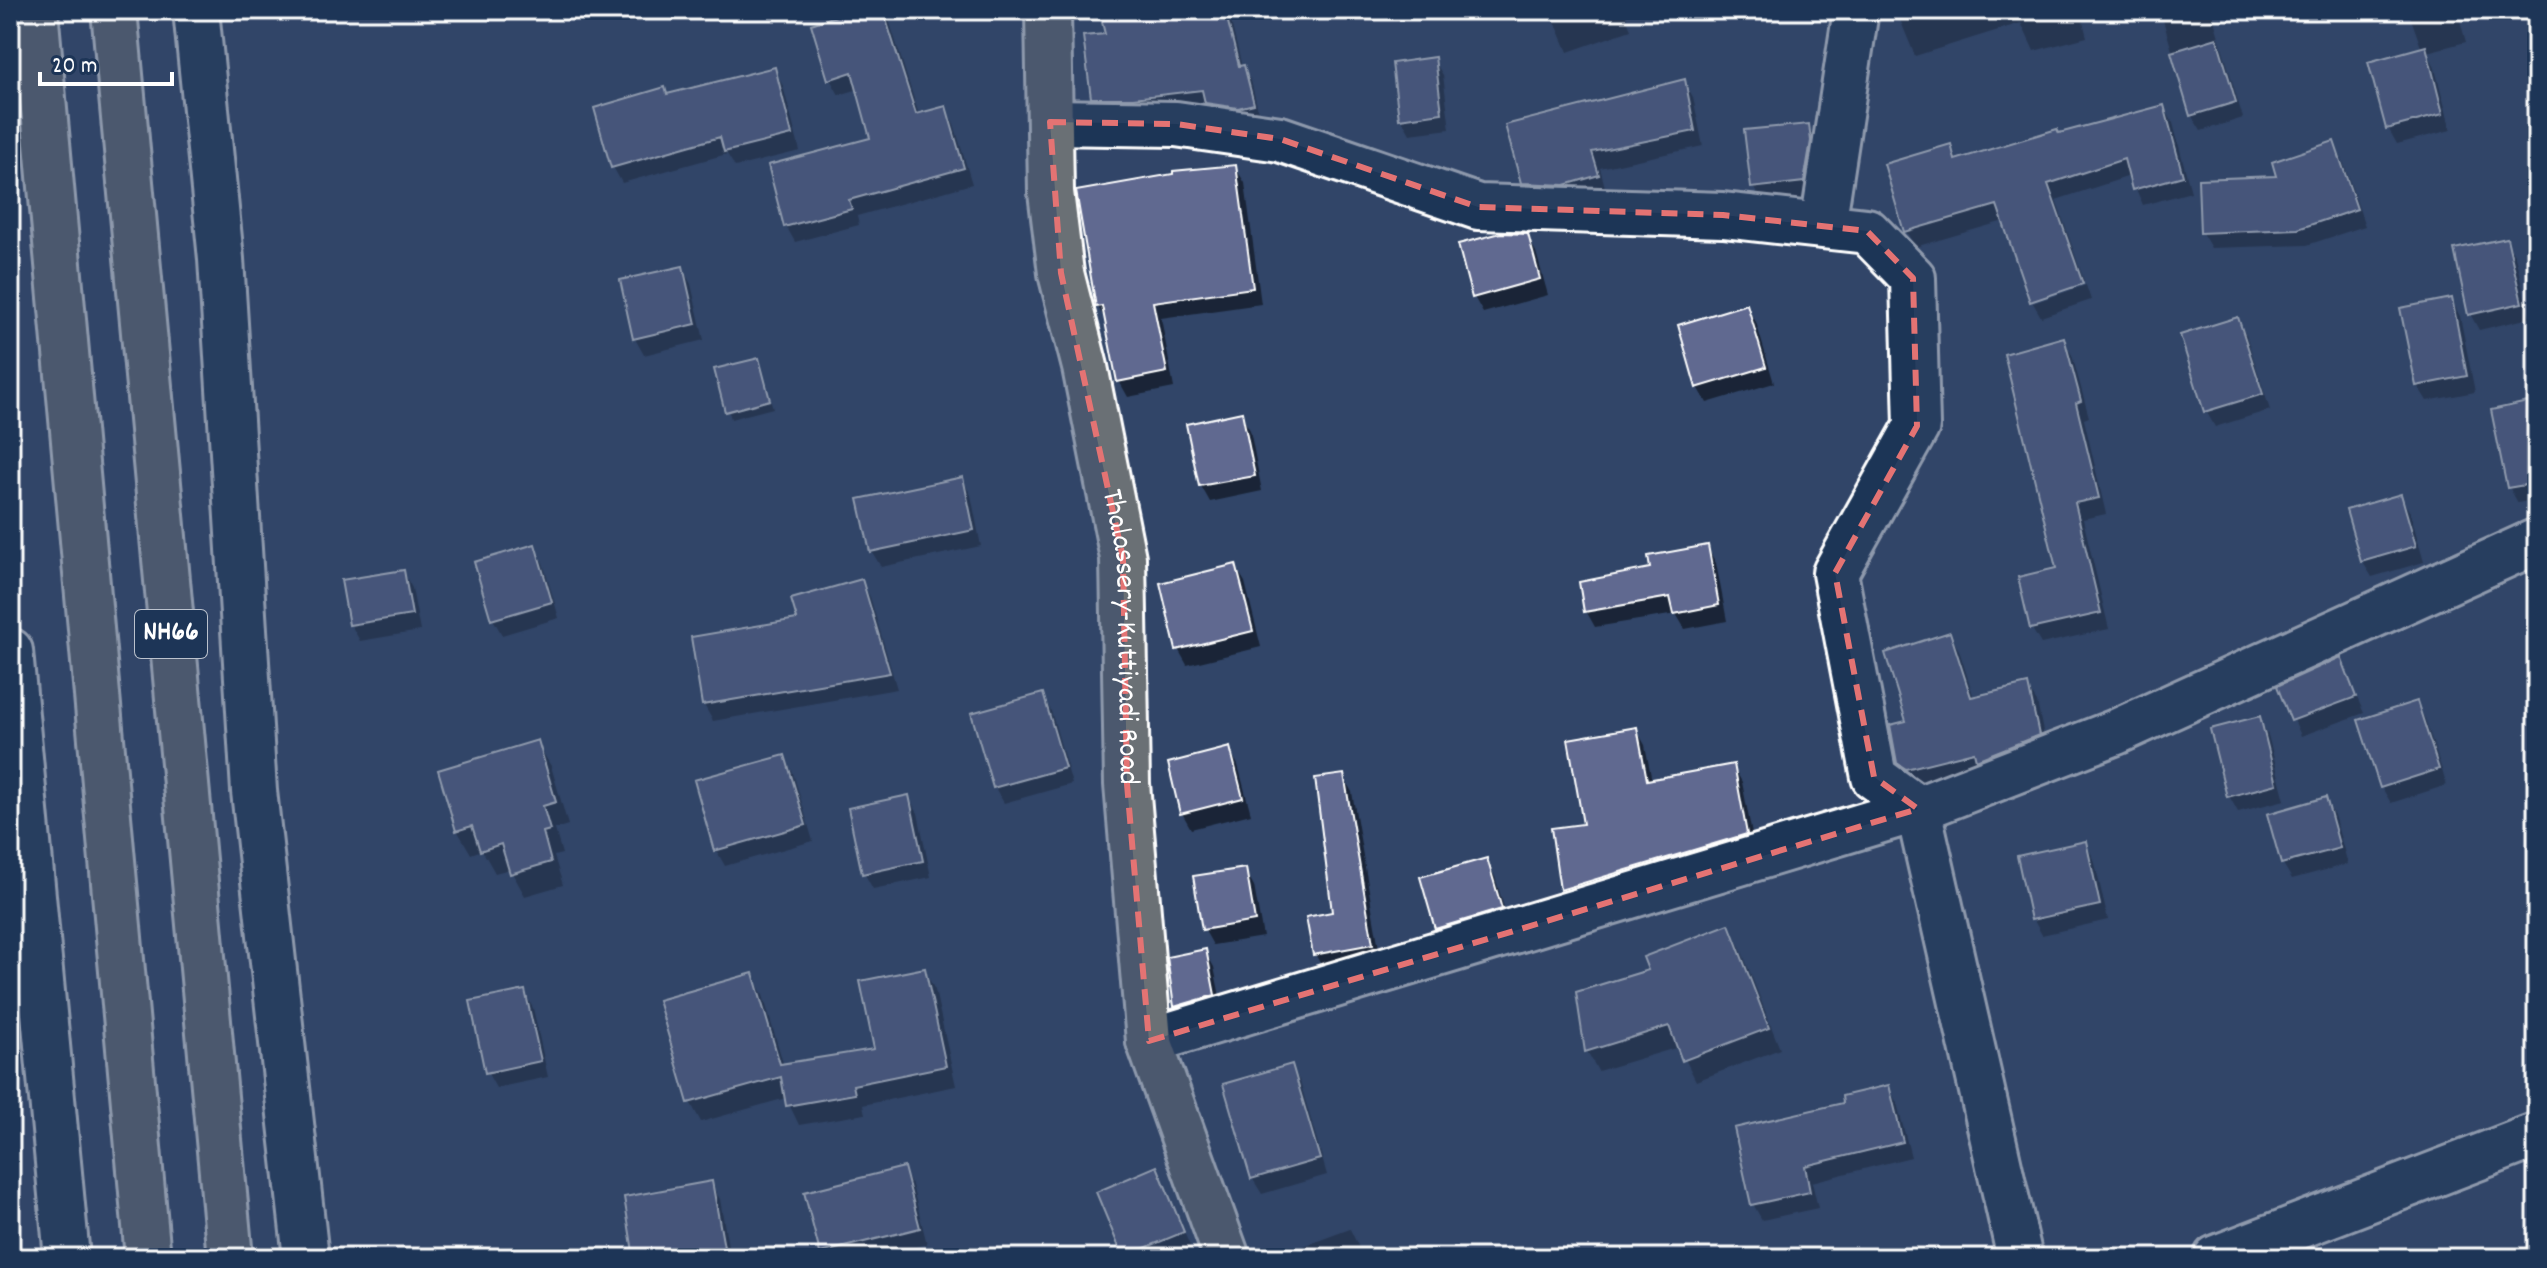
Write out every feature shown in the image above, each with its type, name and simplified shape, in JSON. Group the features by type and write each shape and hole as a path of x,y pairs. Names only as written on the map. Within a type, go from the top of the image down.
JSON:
{"main road":[{"name":"NH66","path":"35,10 148,1258"},
{"name":"NH66","path":"114,10 230,1258"},
{"name":"Thalassery-Kuttiyadi Road","path":"1048,10 1051,192 1061,273 1085,367 1123,558 1127,784 1149,1041 1227,1258"}],"street":[{"path":"196,10 221,259 254,791 306,1258"},
{"path":"1823,226 1856,10"},
{"path":"1050,122 1176,124 1280,139 1478,207 1723,215 1867,231 1913,278 1917,426 1835,573 1874,777 1918,809 2020,1258"},
{"path":"1149,1041 1918,809 2116,732 2537,541"},
{"path":"10,651 67,1258"},
{"path":"2216,1258 2537,1135"}],"highlighted area":[{"path":"1050,122 1176,124 1280,139 1478,207 1723,215 1867,231 1913,278 1917,426 1835,573 1874,777 1918,809 1149,1041 1127,784 1123,558 1061,273"}],"building":[{"path":"855,10 883,10 916,114 946,106 964,168 849,200 852,209 784,227 768,165 870,138 852,72 828,80 811,24"},
{"path":"1099,10 1225,10 1239,66 1244,65 1254,104 1238,108 1205,103 1202,90 1133,98 1091,98 1083,36 1105,34"},
{"path":"2217,38 2236,102 2190,116 2171,52"},
{"path":"2426,46 2443,114 2386,129 2368,62"},
{"path":"1435,57 1442,113 1399,119 1392,63"},
{"path":"775,67 792,135 724,152 720,137 611,168 594,108 665,87 667,94"},
{"path":"1685,79 1695,131 1592,152 1599,175 1565,185 1521,183 1505,125"},
{"path":"2164,105 2183,176 2132,190 2124,159 2048,184 2083,284 2030,302 1997,205 1904,232 1884,164 1951,144 1955,160 2057,129 2059,133"},
{"path":"1809,124 1811,141 1804,182 1751,188 1744,130"},
{"path":"2334,141 2357,209 2298,229 2200,233 2198,179 2276,176 2272,162"},
{"path":"1236,165 1253,288 1153,302 1167,372 1117,382 1102,306 1096,307 1076,191 1173,174 1173,171"},
{"path":"1501,233 1528,234 1540,279 1472,298 1458,244"},
{"path":"2507,238 2522,303 2468,315 2454,249"},
{"path":"683,266 696,324 633,339 620,280"},
{"path":"2452,298 2467,376 2416,386 2400,308"},
{"path":"1747,304 1766,367 1696,388 1678,325"},
{"path":"2238,317 2263,394 2204,412 2180,335"},
{"path":"2064,337 2081,401 2076,403 2099,498 2075,503 2101,613 2030,629 2018,577 2056,568 2004,354"},
{"path":"759,358 770,400 725,412 714,369"},
{"path":"2537,400 2537,483 2507,488 2491,410"},
{"path":"1242,412 1255,476 1199,486 1186,424"},
{"path":"963,477 974,530 870,552 858,499"},
{"path":"2401,494 2416,546 2361,562 2346,510"},
{"path":"535,544 552,602 491,620 474,562"},
{"path":"1708,545 1719,605 1674,614 1670,597 1584,612 1579,582 1650,568 1648,556"},
{"path":"1236,564 1253,631 1176,650 1160,583"},
{"path":"404,570 412,615 349,625 341,580"},
{"path":"862,579 890,673 702,705 691,637 797,619 791,599"},
{"path":"1950,632 1971,697 2028,684 2039,735 1976,760 1974,752 1906,769 1897,763 1890,725 1906,721 1885,653"},
{"path":"2341,657 2356,697 2291,721 2277,686"},
{"path":"1043,693 1065,768 993,788 971,713"},
{"path":"2417,701 2439,769 2380,788 2358,720"},
{"path":"2260,716 2277,784 2227,797 2210,729"},
{"path":"1637,727 1647,780 1734,764 1747,834 1560,890 1551,828 1583,824 1568,739"},
{"path":"538,740 556,802 543,806 550,830 543,832 551,862 510,874 501,844 480,851 472,826 456,831 438,770"},
{"path":"1230,747 1243,798 1180,814 1168,763"},
{"path":"785,755 806,825 714,851 694,780"},
{"path":"1344,774 1373,944 1313,955 1306,917 1332,912 1315,778"},
{"path":"909,795 923,861 862,874 848,808"},
{"path":"2326,797 2340,848 2281,864 2267,814"},
{"path":"2086,841 2100,905 2031,920 2017,856"},
{"path":"1487,858 1502,909 1435,929 1420,877"},
{"path":"1246,868 1255,921 1202,930 1193,876"},
{"path":"1729,924 1769,1028 1682,1061 1669,1026 1585,1052 1576,992 1648,970 1643,957"},
{"path":"1206,949 1215,995 1174,1007 1167,957"},
{"path":"925,968 946,1066 853,1085 855,1094 786,1106 781,1077 688,1103 658,1000 753,973 780,1064 874,1049 860,981"},
{"path":"525,990 541,1061 485,1073 470,1001"},
{"path":"1292,1064 1320,1159 1251,1179 1223,1084"},
{"path":"1889,1085 1903,1142 1805,1166 1810,1192 1751,1205 1734,1128 1843,1103 1842,1096"},
{"path":"1157,1166 1184,1232 1123,1257 1096,1192"},
{"path":"904,1167 920,1228 820,1253 804,1192"},
{"path":"712,1181 725,1253 698,1258 634,1258 624,1197"}]}
